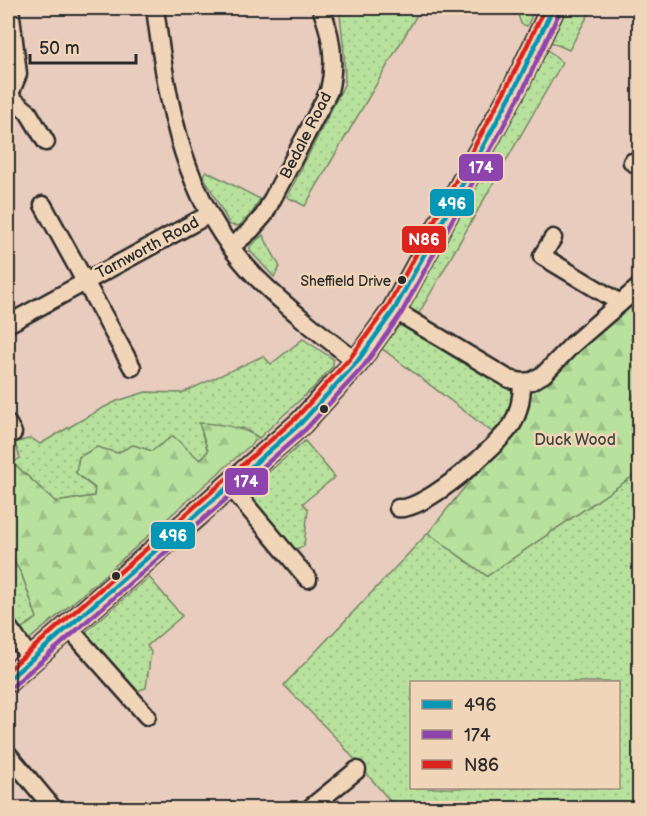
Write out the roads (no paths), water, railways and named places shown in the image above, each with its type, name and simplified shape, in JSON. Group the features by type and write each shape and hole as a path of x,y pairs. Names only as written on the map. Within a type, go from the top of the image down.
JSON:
{"street":[{"path":"155,8 168,99 177,137 192,180 208,214 231,247 277,298 357,362"},
{"name":"Bedale Road","path":"231,247 264,215 329,91 334,59 323,8"},
{"path":"8,680 301,423 357,362 394,310 517,84 553,8"},
{"path":"10,16 18,74 9,98 28,112 46,142"},
{"name":"Tarnworth Road","path":"43,205 132,367"},
{"name":"Tarnworth Road","path":"8,324 208,214"},
{"path":"553,238 542,256 620,303"},
{"path":"394,310 509,379 522,382 532,381 544,374 575,342 639,286"},
{"path":"398,508 408,509 447,486 479,459 514,421 522,397 522,382"},
{"path":"229,485 308,579"},
{"path":"8,627 31,659"},
{"path":"68,627 147,716"},
{"path":"8,754 52,808"},
{"path":"310,808 357,770"}],"place":[{"name":"Sheffield Drive","path":"402,280"}],"park label":[{"name":"Duck Wood","path":"575,439"}]}
